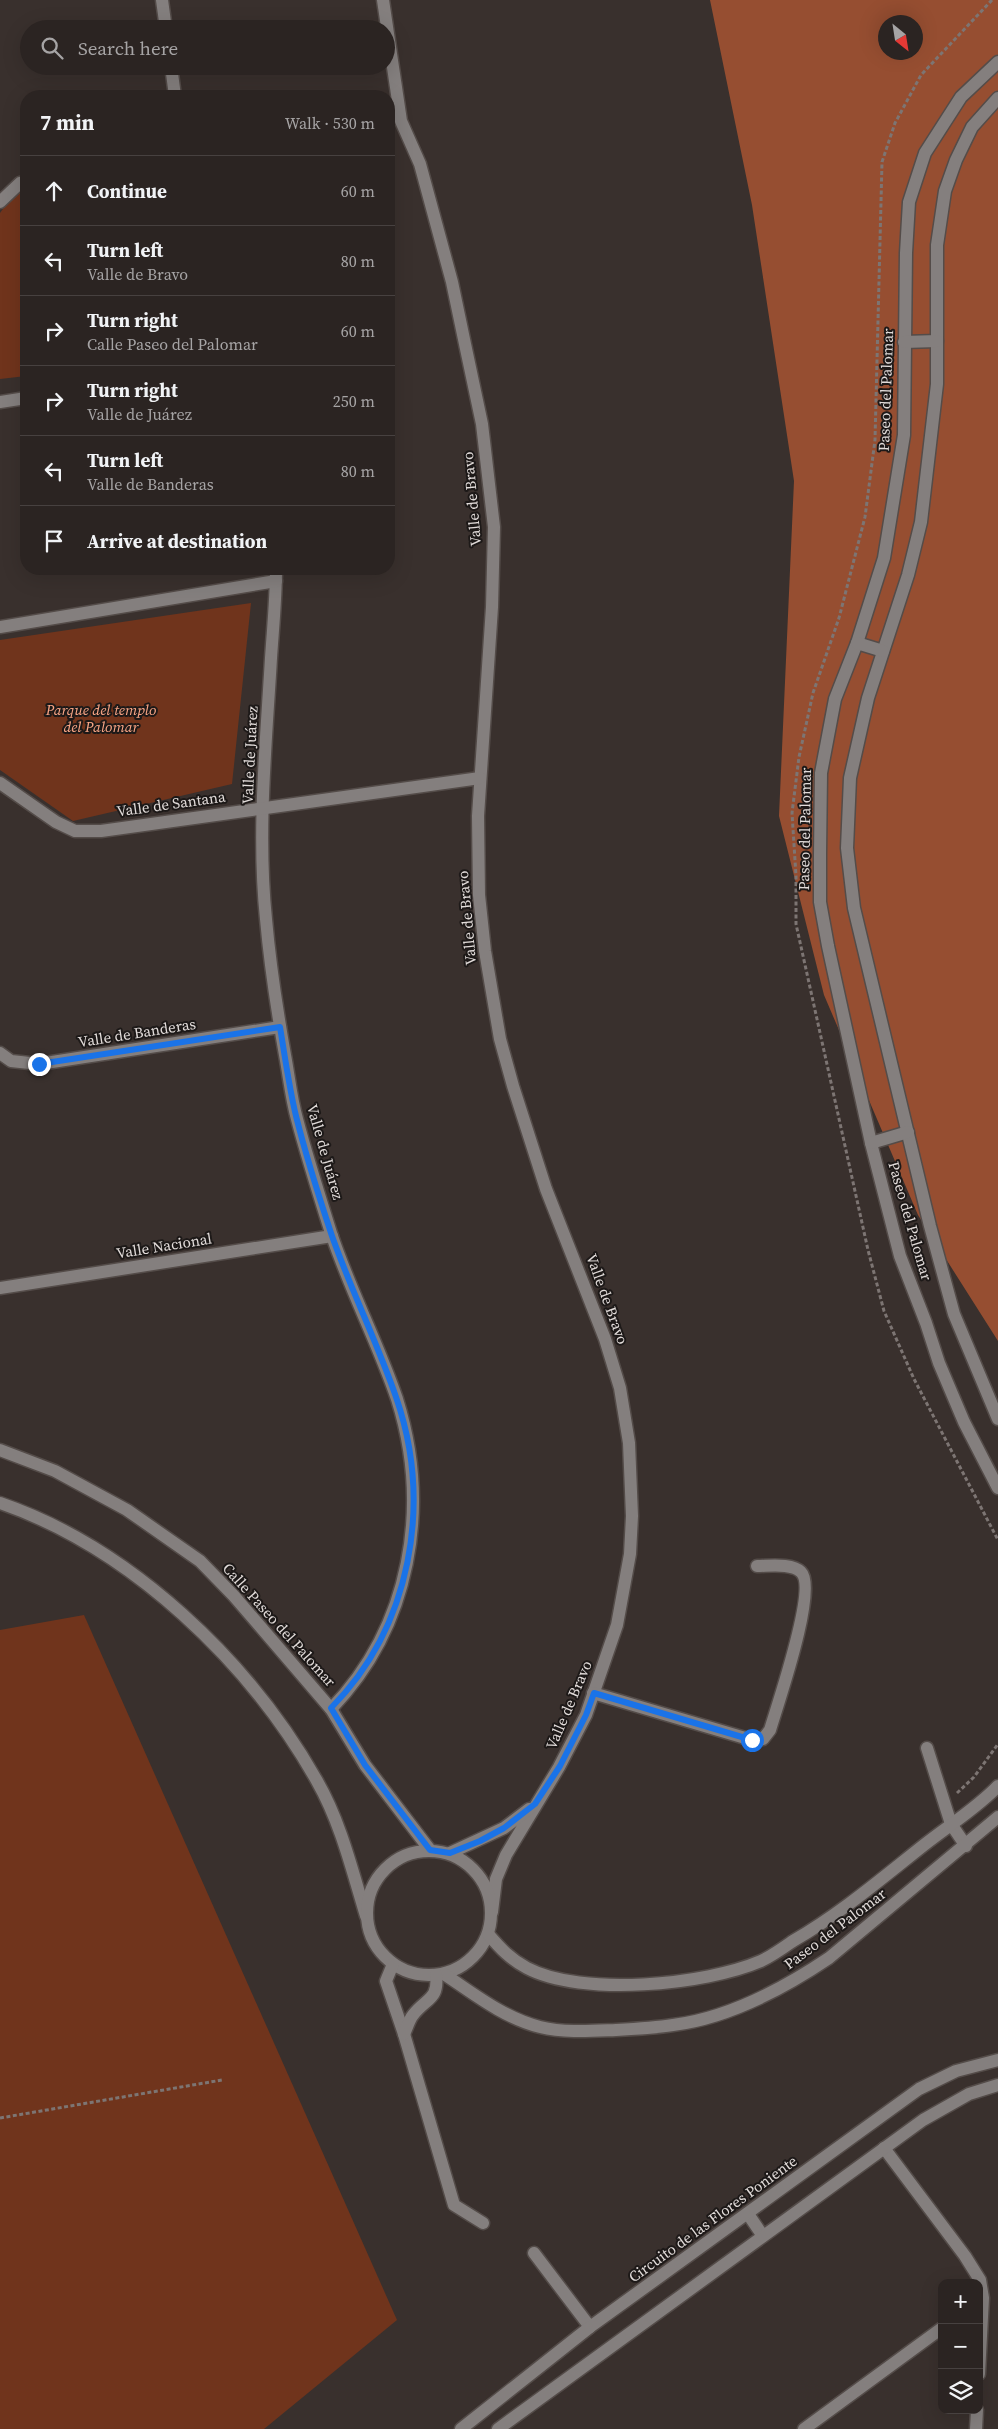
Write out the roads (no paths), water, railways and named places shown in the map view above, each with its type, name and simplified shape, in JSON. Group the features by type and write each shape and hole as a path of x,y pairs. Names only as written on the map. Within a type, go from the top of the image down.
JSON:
{"street":[{"path":"162,0 165,20"},
{"name":"Valle de Bravo","path":"383,0 385,20"},
{"name":"Paseo del Palomar","path":"998,62 960,97 925,153 908,202 904,342 904,435 884,558 858,643 835,699 821,773 820,902 871,1143 900,1256 939,1363 964,1422 998,1488"},
{"path":"172,75 174,90"},
{"name":"Valle de Bravo","path":"390,75 392,90"},
{"name":"Paseo del Palomar","path":"998,98 972,127 956,160 945,191 937,245 935,403 921,522 908,575 868,698 850,778 847,848 854,908 954,1314 998,1419"},
{"name":"Valle de Bravo","path":"395,122 420,164 452,282 482,424 494,527 492,616 480,778 479,895 485,951 500,1039 527,1134 546,1189 605,1339 620,1388 629,1442 632,1516 630,1554 617,1625 586,1715 560,1766 535,1804 506,1855 496,1879 492,1912"},
{"path":"0,202 20,183"},
{"path":"904,342 937,341"},
{"path":"0,402 20,399"},
{"path":"0,628 276,575"},
{"name":"Valle de Juárez","path":"276,575 263,807 265,918 280,1027 296,1116 332,1236 396,1398 407,1436 412,1476 414,1520 402,1591 390,1622 369,1662 350,1689 331,1708"},
{"path":"858,643 883,651"},
{"name":"Valle de Santana","path":"0,783 56,822 75,831 101,831 480,778"},
{"name":"Valle de Banderas","path":"0,1053 12,1061 39,1064 280,1027"},
{"path":"871,1143 908,1132"},
{"name":"Valle Nacional","path":"0,1288 332,1236"},
{"name":"Calle Paseo del Palomar","path":"0,1450 55,1471 127,1510 200,1562 234,1596 331,1708 365,1765 430,1850"},
{"path":"0,1503 31,1514 97,1550 167,1601 226,1654 281,1724 318,1782 342,1837 371,1938 380,1953 393,1964 409,1972 426,1976 440,1974 463,1965 478,1952 488,1934 492,1912 487,1887 472,1866 450,1853 430,1850 410,1853 391,1862 377,1877 368,1896 366,1916"},
{"path":"594,1693 752,1740 763,1739 770,1730 796,1641 806,1586 803,1574 795,1567 757,1566"},
{"path":"927,1748 951,1824 966,1846"},
{"name":"Paseo del Palomar","path":"488,1934 506,1956 528,1969 552,1978 600,1984 646,1983 685,1981 726,1973 762,1960 830,1920 998,1786"},
{"name":"Valle de Bravo","path":"450,1853 504,1828 535,1804"},
{"name":"Paseo del Palomar","path":"440,1974 508,2015 541,2027 582,2032 675,2025 720,2013 756,2000 799,1978 856,1937 998,1818"},
{"path":"393,1964 386,1981 404,2034 454,2205 483,2223"},
{"path":"404,2034 412,2015 432,1998 440,1974"},
{"name":"Circuito de las Flores Poniente","path":"460,2429 590,2327 919,2089 956,2071 998,2060"},
{"path":"498,2429 923,2120 968,2094 998,2084"},
{"path":"884,2148 965,2256 979,2279"},
{"path":"748,2214 763,2236"},
{"path":"534,2253 590,2327"},
{"path":"979,2369 980,2324"},
{"path":"804,2429 938,2331"},
{"path":"976,2429 977,2414"}],"park label":[{"name":"Parque del templo del Palomar","path":"101,718"}]}
